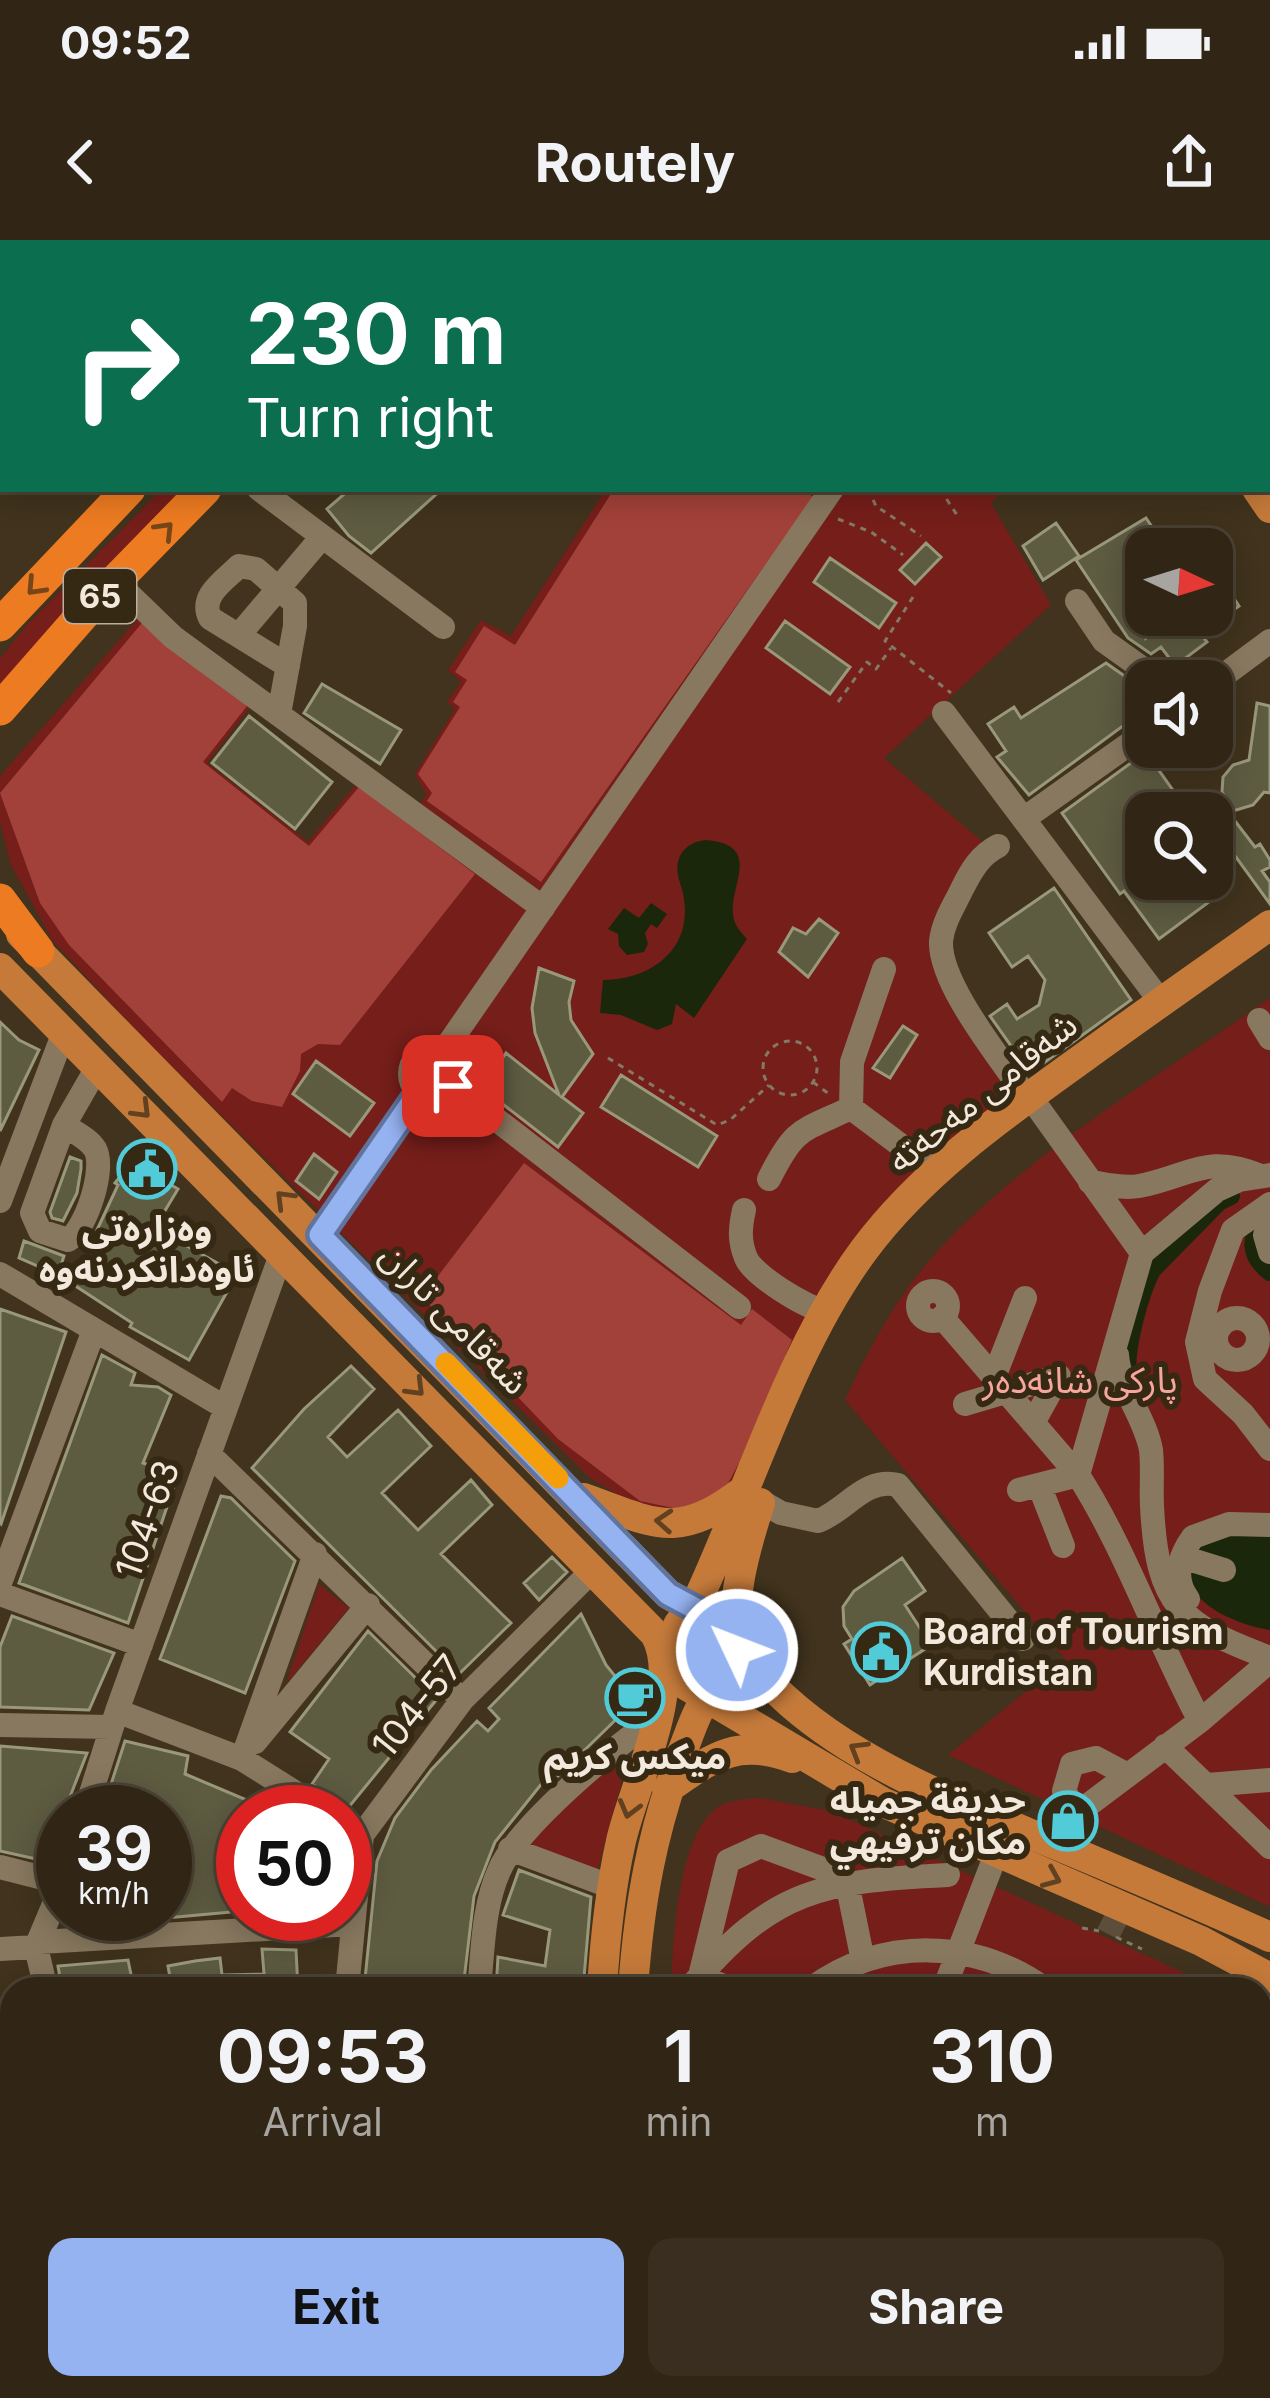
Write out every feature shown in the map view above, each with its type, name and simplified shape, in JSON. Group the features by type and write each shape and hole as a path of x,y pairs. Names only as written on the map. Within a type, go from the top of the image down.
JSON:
{"highway":[{"name":"65","path":"0,625 127,492"},
{"name":"65","path":"0,709 115,580 202,492"},
{"path":"0,900 38,951"}],"main road":[{"name":"شەقامی تاران","path":"0,913 706,1634 855,1749 990,1817 1270,1937"},
{"name":"شەقامی مەحەتە","path":"706,1634 735,1613 754,1494 845,1315 887,1248 949,1180 1033,1103 1161,1002 1270,925"},
{"name":"شەقامی مەحەتە","path":"603,1977 612,1887 657,1718 706,1634 788,1389 826,1311 864,1250 935,1171 1270,946"},
{"name":"شەقامی تاران","path":"0,968 648,1623 706,1634"},
{"path":"188,1156 214,1129"},
{"path":"573,1494 641,1519 674,1523 698,1521 754,1494"},
{"path":"634,1977 646,1863 667,1790 704,1689 731,1673 706,1634 671,1672 704,1689 818,1767 882,1802 1201,1941 1268,1977"},
{"path":"667,1790 719,1754 735,1749 781,1754 818,1767"}],"street":[{"path":"267,492 443,627"},
{"path":"443,1052 830,492"},
{"path":"239,634 322,537"},
{"path":"279,714 288,666 297,613 295,603 280,586 247,565 239,566 207,599 209,618 288,666"},
{"path":"115,580 173,637 543,908"},
{"path":"1077,601 1104,640 1131,660"},
{"path":"1233,668 1270,641"},
{"path":"944,713 1161,1002"},
{"path":"1025,818 1125,747"},
{"path":"998,846 986,852 972,870 944,926 943,960 974,1023 1142,1253"},
{"path":"850,1108 852,1062 884,969"},
{"path":"0,1201 64,1032"},
{"path":"428,1050 443,1052 454,1063 453,1086 433,1097 419,1092 411,1080 411,1065 428,1050"},
{"path":"64,1125 98,1066"},
{"path":"453,1086 739,1307"},
{"path":"320,1235 419,1092"},
{"path":"850,1108 935,1171"},
{"path":"769,1179 787,1142 798,1132 850,1108"},
{"path":"1090,1182 1132,1188 1202,1165 1239,1167 1268,1191"},
{"path":"1078,1475 1142,1253 1217,1190 1238,1180 1268,1191"},
{"path":"1268,1191 1233,1230 1223,1251 1197,1342 1205,1379 1243,1414 1270,1449"},
{"path":"744,1210 739,1232 748,1264 789,1294 826,1311"},
{"path":"1270,1228 1265,1235 1270,1252"},
{"name":"104-63","path":"93,1785 282,1252"},
{"path":"0,1274 226,1408"},
{"path":"1000,1384 1025,1298"},
{"path":"943,1317 1078,1475 1096,1503 1200,1721"},
{"path":"0,1583 94,1330"},
{"path":"1043,1839 1200,1721 1270,1659 1182,1615 1161,1572 1151,1454 1118,1369 1116,1347"},
{"path":"1205,1379 1226,1357"},
{"path":"965,1404 1000,1384 1059,1376 1033,1423"},
{"path":"1098,1416 1123,1411 1136,1414"},
{"path":"209,1454 462,1700"},
{"path":"1063,1546 1029,1488 1078,1475"},
{"path":"754,1494 781,1513 818,1521 870,1486 898,1485 1023,1639"},
{"path":"1270,1525 1214,1527 1192,1537 1182,1555 1181,1590 1233,1627 1270,1639"},
{"path":"242,1759 315,1554"},
{"path":"1182,1555 1224,1570"},
{"name":"104-57","path":"372,1808 462,1700 593,1569"},
{"path":"0,1594 141,1645"},
{"path":"242,1759 368,1605"},
{"path":"480,1977 488,1900 510,1850 617,1744 657,1718"},
{"path":"0,1725 114,1719 242,1759 283,1785"},
{"path":"1165,1745 1270,1847"},
{"path":"1076,1811 1064,1791 1072,1764 1096,1758 1126,1774"},
{"path":"1207,1785 1270,1780"},
{"path":"696,1977 728,1861 760,1846 842,1876 863,1961"},
{"path":"510,1850 612,1887"},
{"path":"948,1977 996,1854"},
{"path":"0,1867 36,1876"},
{"path":"700,1977 762,1917 805,1893 847,1882 948,1875"},
{"path":"0,1949 216,1933"},
{"path":"39,1941 44,1977"},
{"name":"104-57","path":"348,1977 351,1941"},
{"path":"834,1977 863,1961 924,1949 958,1951 1025,1977"}],"path":[{"path":"869,492 876,506 922,536"},
{"path":"942,492 959,518"},
{"path":"813,513 859,526 903,555"},
{"path":"913,597 885,641 957,698 944,713"},
{"path":"838,702 867,662 876,669 892,646"},
{"path":"791,1040 808,1048 817,1064 807,1088 791,1095 769,1085 764,1061 774,1046 791,1040"},
{"path":"608,1058 717,1125 730,1120 769,1085"},
{"path":"1082,1928 1099,1930"},
{"path":"1116,1937 1142,1949"}],"green space":[{"path":"159,492 192,492 0,689 0,658"},
{"path":"604,492 1000,492 991,503 1051,605 884,758 984,843 935,924 1017,1093 922,1179 729,1489 682,1514 635,1505 590,1478 149,1044 52,940 11,865 0,822 0,776 149,606 251,706 207,763 308,842 358,782 410,820 426,795 415,774 455,709 447,702 461,682 448,670 481,620 511,636"},
{"name":"پارکی شانەدەر","path":"1270,998 1270,1907 948,1755 1065,1659 845,1400 899,1300 942,1246 979,1210 1100,1114"},
{"path":"319,1584 349,1608 286,1684"},
{"path":"617,1761 624,1774 597,1872 525,1848 608,1763"},
{"path":"759,1798 831,1811 1193,1977 672,1977 680,1888 695,1837 707,1817 736,1800"}],"shaded area":[{"path":"612,492 806,492 813,497 541,882 427,801 432,793 418,774 460,707 453,702 467,680 455,672 484,626 515,645"},
{"path":"146,618 247,706 203,762 309,846 359,787 475,874 340,1045 318,1044 301,1054 300,1071 282,1107 252,1101 232,1088 222,1102 69,945 40,903 0,793"},
{"path":"705,840 723,843 739,858 733,914 747,939 694,1018 676,1004 672,1024 657,1030 621,1015 600,1013 603,980 636,975 664,959 674,947 685,917 678,862 688,846"},
{"path":"651,903 667,914 657,928 651,924 645,933 644,952 627,955 619,946 618,934 608,929 624,908 639,918"},
{"path":"524,1163 741,1325 752,1309 792,1340 716,1506 678,1509 640,1501 558,1439 422,1297"},
{"path":"1270,1529 1270,1630 1216,1611 1192,1587 1188,1573 1204,1538"}],"building":[{"path":"347,492 439,492 371,553 327,509"},
{"path":"1146,518 1153,528 1129,528"},
{"path":"1056,523 1079,556 1043,580 1023,546"},
{"path":"1125,531 1125,634 1076,560"},
{"path":"926,543 941,557 915,584 900,570"},
{"path":"830,558 896,603 879,628 814,582"},
{"path":"785,621 850,667 830,694 766,648"},
{"path":"1202,636 1207,642 1183,660 1171,660 1161,647 1151,654 1128,638"},
{"path":"1106,663 1125,676 1125,724 1029,795 997,757 1006,751 988,724 1014,707 1021,718"},
{"path":"322,684 401,730 380,764 304,713"},
{"path":"1257,703 1270,706 1270,793 1233,811 1233,792 1222,792 1223,777 1233,765 1249,760"},
{"path":"249,716 332,782 295,829 212,763"},
{"path":"1125,767 1157,768 1172,789 1125,792 1125,892 1120,894 1062,813"},
{"path":"1233,818 1270,860 1270,867 1262,871 1270,882 1270,904 1236,857 1233,859"},
{"path":"1054,888 1131,1000 1030,1073 990,1016 1007,1004 1017,1019 1039,1005 1045,980 1028,956 1012,967 989,933"},
{"path":"1131,900 1212,900 1159,939"},
{"path":"819,919 838,933 808,977 779,952 793,928 806,934"},
{"path":"539,968 574,981 571,1020 593,1054 562,1097 583,1113 558,1147 482,1088 506,1053 559,1095 535,1033 532,1008"},
{"path":"0,1022 39,1050 0,1131"},
{"path":"903,1026 917,1035 890,1078 873,1068"},
{"path":"316,1061 374,1103 350,1136 293,1094"},
{"path":"621,1075 717,1136 698,1167 601,1107"},
{"path":"314,1154 337,1172 319,1199 296,1181"},
{"path":"70,1157 81,1161 81,1169 77,1193 63,1221 52,1218 50,1212"},
{"path":"132,1162 178,1189 163,1214 186,1227 178,1241 237,1274 189,1360 130,1327 132,1323 74,1285 104,1234 97,1230 115,1183"},
{"path":"24,1241 64,1256 58,1275 19,1258"},
{"path":"0,1309 66,1332 1,1524 0,1523"},
{"path":"102,1355 135,1373 131,1385 158,1387 171,1395 143,1463 178,1474 128,1623 19,1583"},
{"path":"351,1366 374,1389 328,1437 347,1457 398,1410 431,1446 382,1493 418,1530 471,1480 492,1505 441,1554 511,1623 459,1674 252,1468 304,1409"},
{"path":"221,1496 231,1498 295,1561 245,1693 160,1659"},
{"path":"552,1557 567,1572 539,1600 524,1583"},
{"path":"902,1558 925,1591 905,1605 931,1645 870,1685 844,1644 852,1639 844,1626 843,1607 854,1591"},
{"path":"581,1614 606,1665 635,1701 558,1776 551,1772 495,1842 474,1896 464,1977 365,1977 377,1861 395,1818 477,1721 488,1731 499,1719 489,1708"},
{"path":"12,1616 114,1653 89,1710 0,1707 0,1647"},
{"path":"368,1631 437,1699 367,1785 312,1784 329,1759 290,1732"},
{"path":"125,1741 188,1756 185,1774 216,1787 216,1913 192,1916 192,1785 111,1785"},
{"path":"0,1746 87,1753 75,1785 36,1785 36,1859 0,1851"},
{"path":"519,1870 591,1897 584,1977 497,1977 498,1957 545,1966 550,1930 503,1915"},
{"path":"262,1949 296,1950 297,1977 170,1977 168,1966 220,1958 222,1975 264,1974"},
{"path":"128,1960 132,1977 60,1977 58,1966"}],"waterway":[{"path":"1128,1375 1134,1322 1152,1270 1219,1202 1231,1196"},
{"path":"1266,1217 1253,1246 1270,1272"}],"tunnel":[{"path":"1108,1934 1129,1894"}],"slow traffic":[{"path":"446,1363 558,1478"}],"place":[{"name":"وەزارەتی ئاوەدانکردنەوە","path":"147,1169"},
{"name":"Board of Tourism Kurdistan","path":"881,1652"},
{"name":"ميكس كريم","path":"635,1698"},
{"name":"حديقة جميله مكان ترفيهي","path":"1068,1821"}],"route":[{"path":"453,1086 441,1096 419,1092 320,1235 668,1594 728,1628 737,1650"}]}
